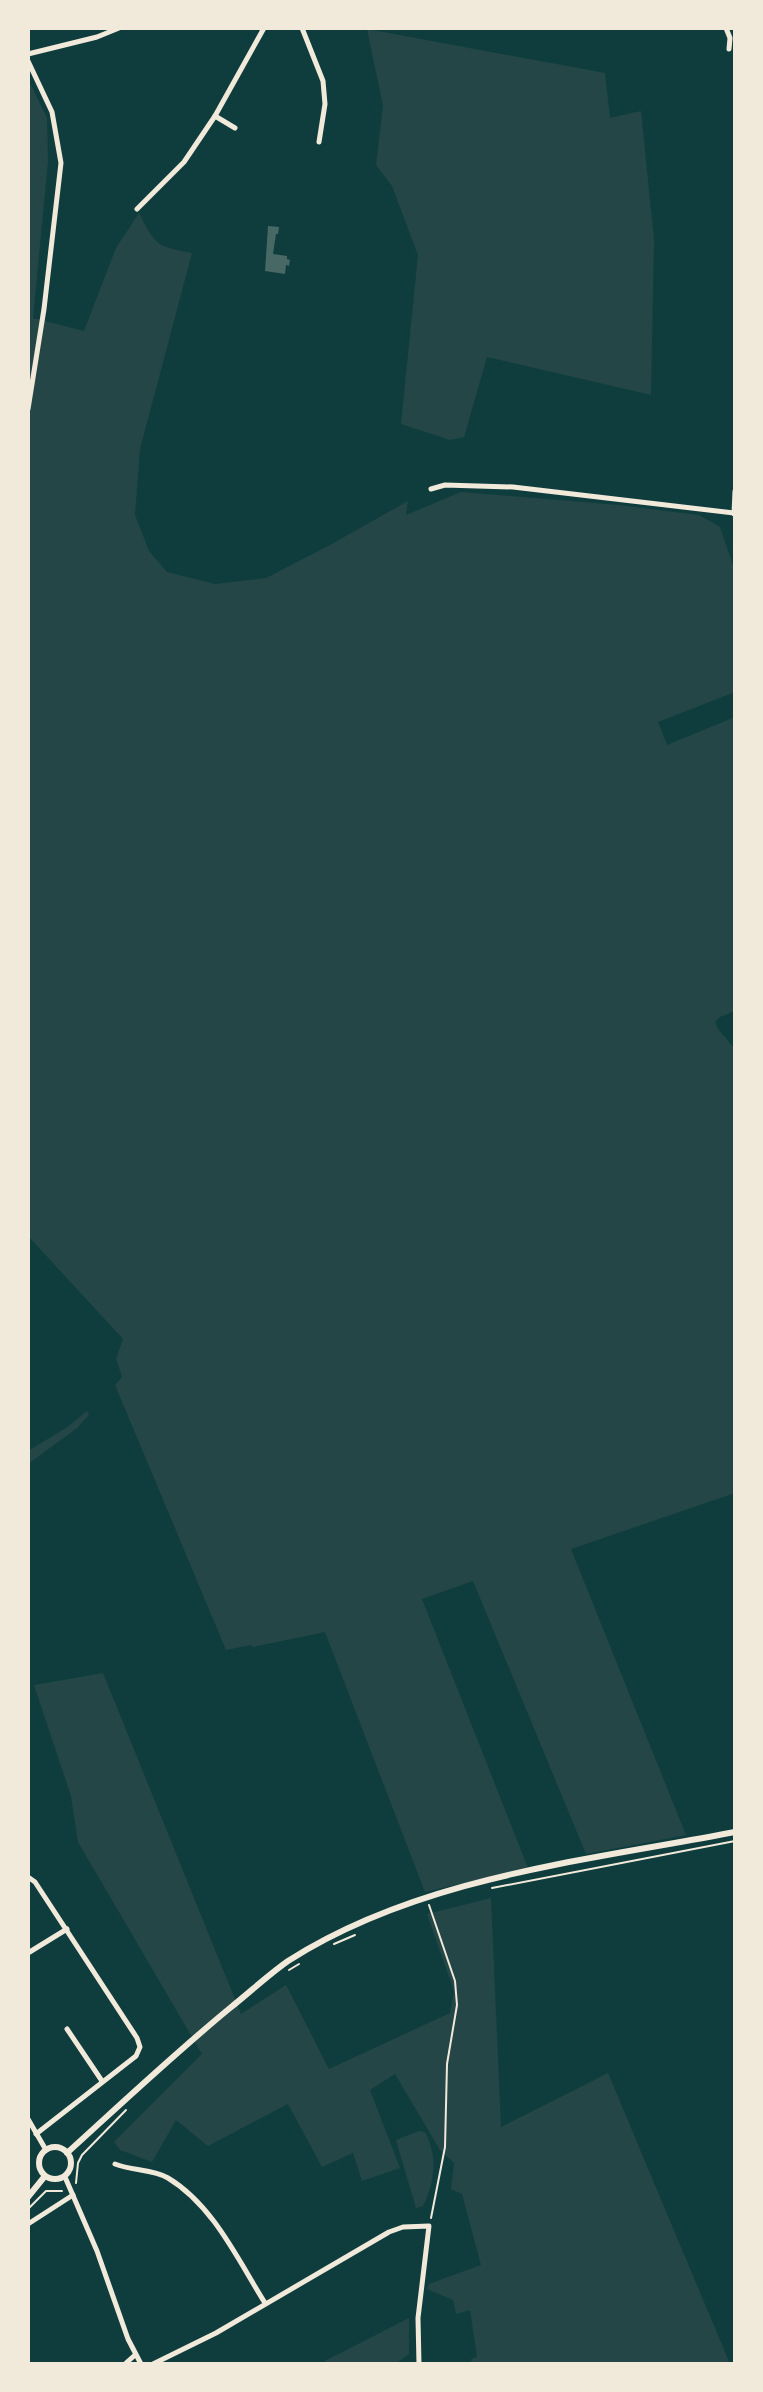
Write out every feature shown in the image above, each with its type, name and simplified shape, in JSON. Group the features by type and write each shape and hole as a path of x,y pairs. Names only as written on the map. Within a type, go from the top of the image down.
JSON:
{"street":[{"path":"28,54 108,34 119,28"},
{"path":"137,209 184,162 215,116 264,28"},
{"path":"302,28 323,80 325,104 319,142"},
{"path":"726,28 730,38 729,49"},
{"path":"28,61 52,113 61,163 44,309 28,409"},
{"path":"215,116 235,128"},
{"path":"431,489 445,485 513,486 735,515 735,491"},
{"path":"67,2153 164,2064 287,1962 358,1923 416,1900 488,1879 735,1832"},
{"path":"28,1877 36,1882 67,1929 137,2038 140,2047 135,2056 36,2134"},
{"path":"28,1953 67,1929"},
{"path":"66,2029 102,2081"},
{"path":"28,2119 46,2150"},
{"path":"55,2147 67,2153 71,2168 65,2177 55,2180 45,2176 38,2163 46,2150 55,2147"},
{"path":"115,2164 166,2177 189,2194 223,2236 265,2302"},
{"path":"28,2197 45,2176"},
{"path":"65,2177 135,2355 141,2364"},
{"path":"28,2224 73,2195"},
{"path":"153,2364 216,2333 388,2232 403,2227 429,2226 418,2318 419,2364"},
{"path":"125,2364 135,2355"}],"path":[{"path":"482,1890 735,1841"},
{"path":"429,1904 457,1994 447,2064 445,2147 429,2226"},
{"path":"331,1946 362,1931"},
{"path":"281,1975 301,1963"},
{"path":"76,2183 78,2162 82,2155 126,2110"},
{"path":"28,2209 46,2191 59,2192"}],"shaded area":[{"path":"367,29 605,73 610,118 641,111 654,240 651,395 487,357 464,437 450,440 401,424 418,255 392,186 376,165 383,106"},
{"path":"28,79 47,118 48,162 33,318 84,331 116,248 139,213 158,243 192,253 140,449 135,515 149,551 167,572 215,584 266,578 408,501 406,515 461,492 619,505 699,515 720,527 735,571 735,692 658,722 667,745 735,717 735,1011 715,1022 735,1049 735,1493 571,1549 686,1835 586,1854 473,1581 422,1599 528,1868 425,1892 325,1632 226,1650 115,1385 122,1377 116,1359 123,1339 28,1236"},
{"path":"87,1411 89,1415 77,1428 28,1464 28,1451 69,1426"},
{"path":"103,1673 241,2014 286,1985 329,2069 450,2013 454,1991 427,1914 491,1898 501,2127 608,2073 730,2364 472,2364 471,2359 477,2357 470,2310 456,2314 453,2300 427,2289 429,2284 481,2265 462,2194 451,2189 454,2163 440,2150 395,2074 370,2090 400,2168 362,2181 353,2153 322,2167 288,2104 208,2146 176,2120 152,2162 120,2150 114,2142 202,2054 78,1842 71,1796 34,1685"},
{"path":"419,2131 425,2132 429,2141 433,2169 423,2206 416,2208 396,2140"},
{"path":"409,2318 409,2354 395,2364 319,2364"}],"building":[{"path":"268,226 279,227 273,254 287,256 290,260 285,274 265,271"}]}
